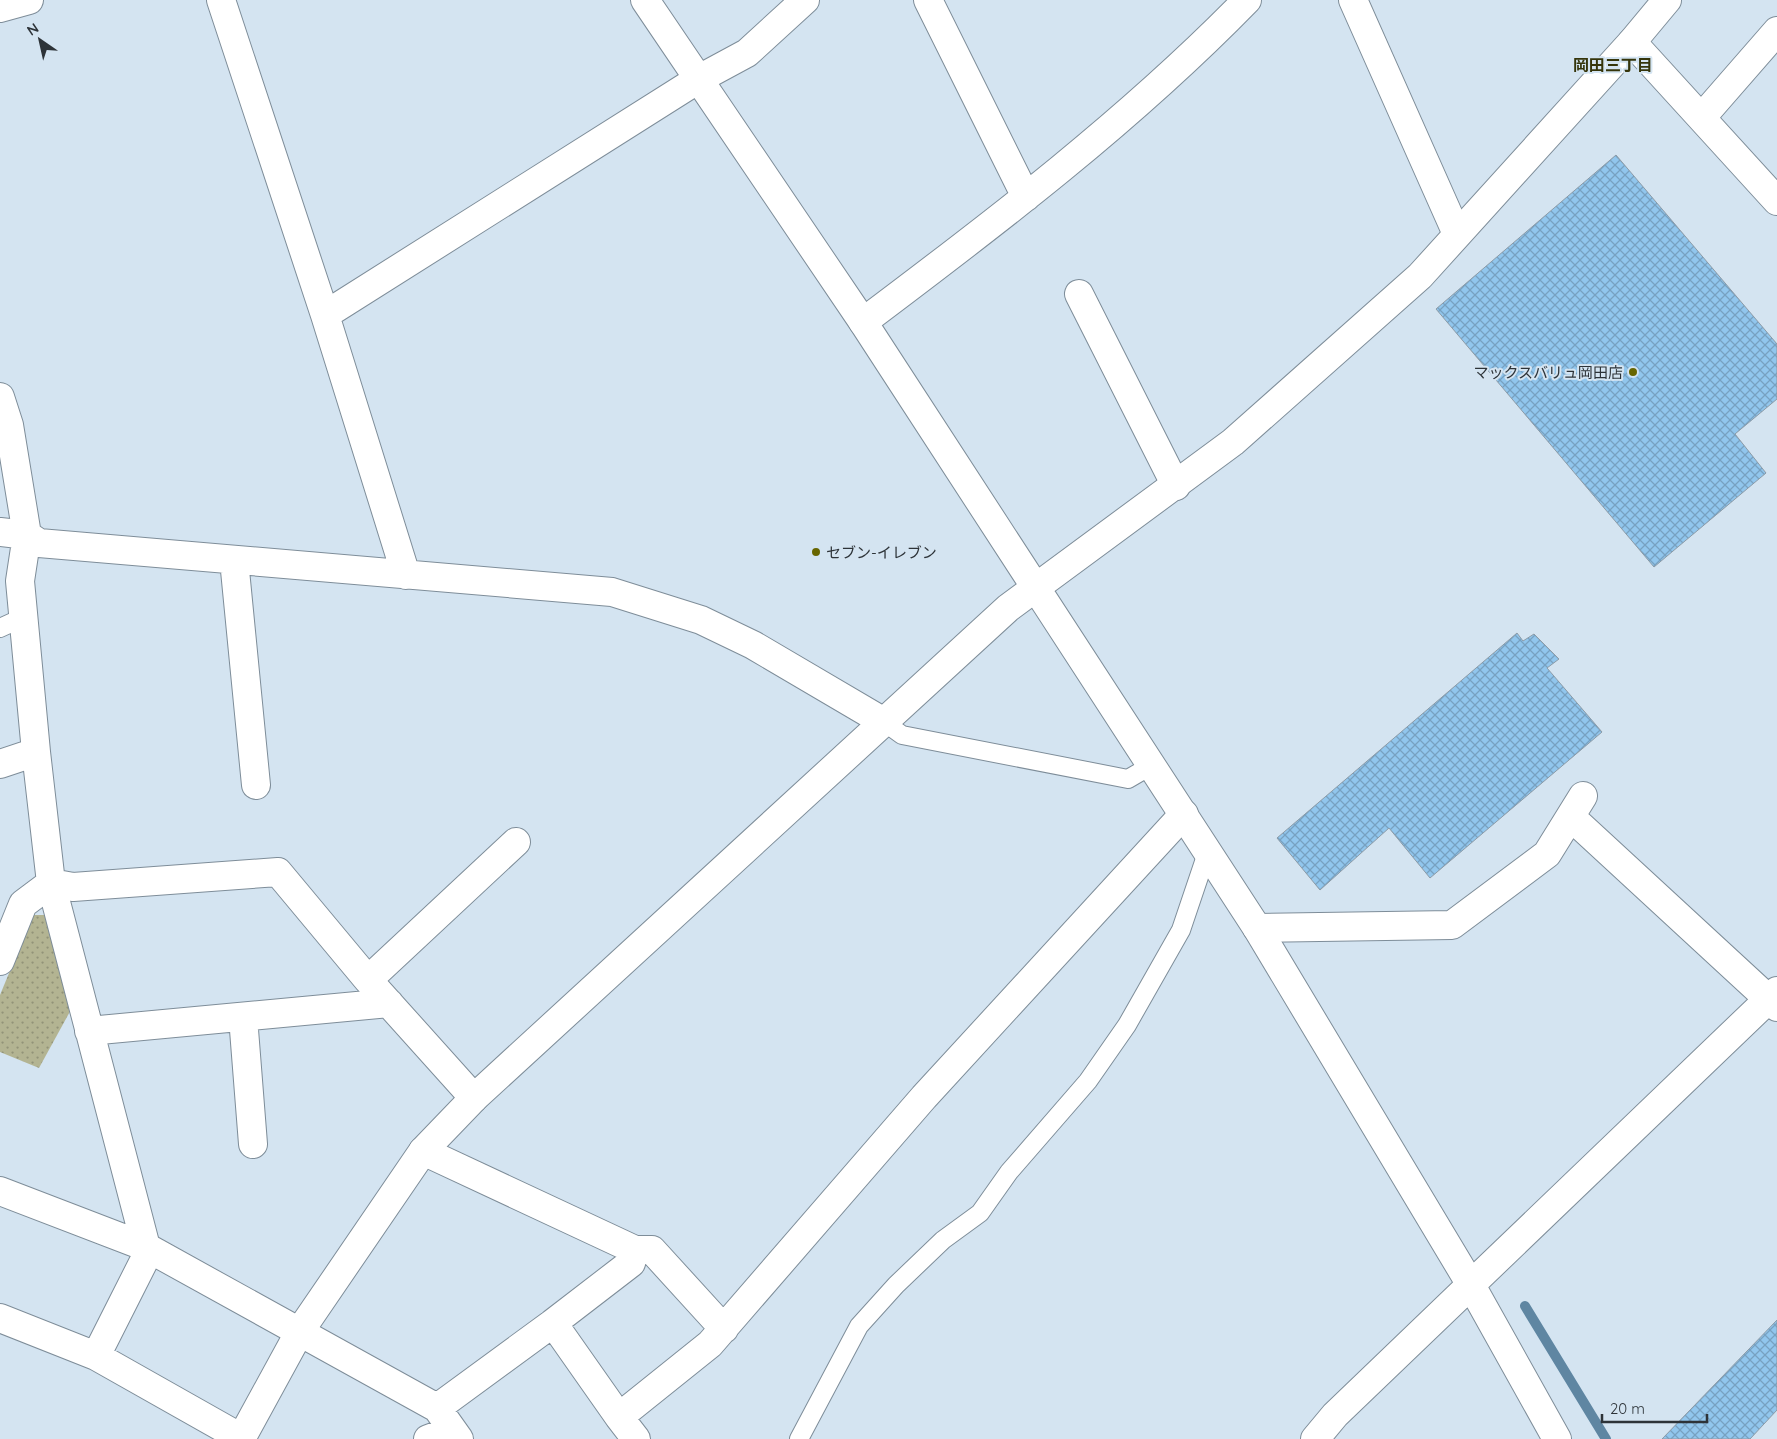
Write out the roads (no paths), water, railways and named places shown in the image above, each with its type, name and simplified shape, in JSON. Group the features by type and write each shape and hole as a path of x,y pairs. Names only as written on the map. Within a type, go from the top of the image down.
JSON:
{"street":[{"path":"0,8 29,0"},
{"path":"222,0 326,316 406,575"},
{"path":"645,0 863,322 1034,588 1257,928 1471,1284 1557,1439"},
{"path":"326,316 698,80 747,53 805,0"},
{"path":"928,0 1026,196"},
{"path":"863,322 1026,196 1192,56 1247,0"},
{"path":"1353,0 1457,234"},
{"path":"0,1318 96,1356 242,1439 300,1331 423,1151 474,1098 1008,608 1176,486 1233,442 1412,282 1632,42 1667,0"},
{"path":"1702,117 1777,31"},
{"path":"1632,42 1777,201"},
{"path":"1079,294 1176,486"},
{"path":"0,397 9,425 27,535 12,623 36,752 51,884 148,1248 96,1356"},
{"path":"0,532 27,535 39,543 612,592 701,620 753,645 884,722"},
{"path":"234,560 256,785"},
{"path":"0,764 36,752"},
{"path":"1257,928 1452,924 1547,854 1577,806 1774,999 1471,1284 1335,1415 1315,1439"},
{"path":"619,1417 710,1344 924,1097 1184,814"},
{"path":"368,980 516,842"},
{"path":"0,961 23,904 51,884 73,887 278,872 368,980 474,1098"},
{"path":"89,1031 389,1003"},
{"path":"243,1016 253,1144"},
{"path":"423,1151 635,1250 652,1250 724,1329"},
{"path":"0,1191 148,1248 300,1331 437,1408 446,1436"},
{"path":"437,1408 631,1263 635,1250"},
{"path":"553,1323 636,1439"}],"lane":[{"path":"884,722 902,735 1128,779 1152,766"},
{"path":"799,1439 859,1326 896,1285 943,1240 980,1213 1008,1172 1088,1081 1127,1025 1181,930 1207,853"}],"waterway":[{"path":"1525,1306 1606,1439"}],"place":[{"name":"マックスバリュ岡田店","path":"1633,372"},
{"name":"セブン-イレブン","path":"816,552"}],"district":[{"name":"岡田三丁目","path":"1613,65"}]}
